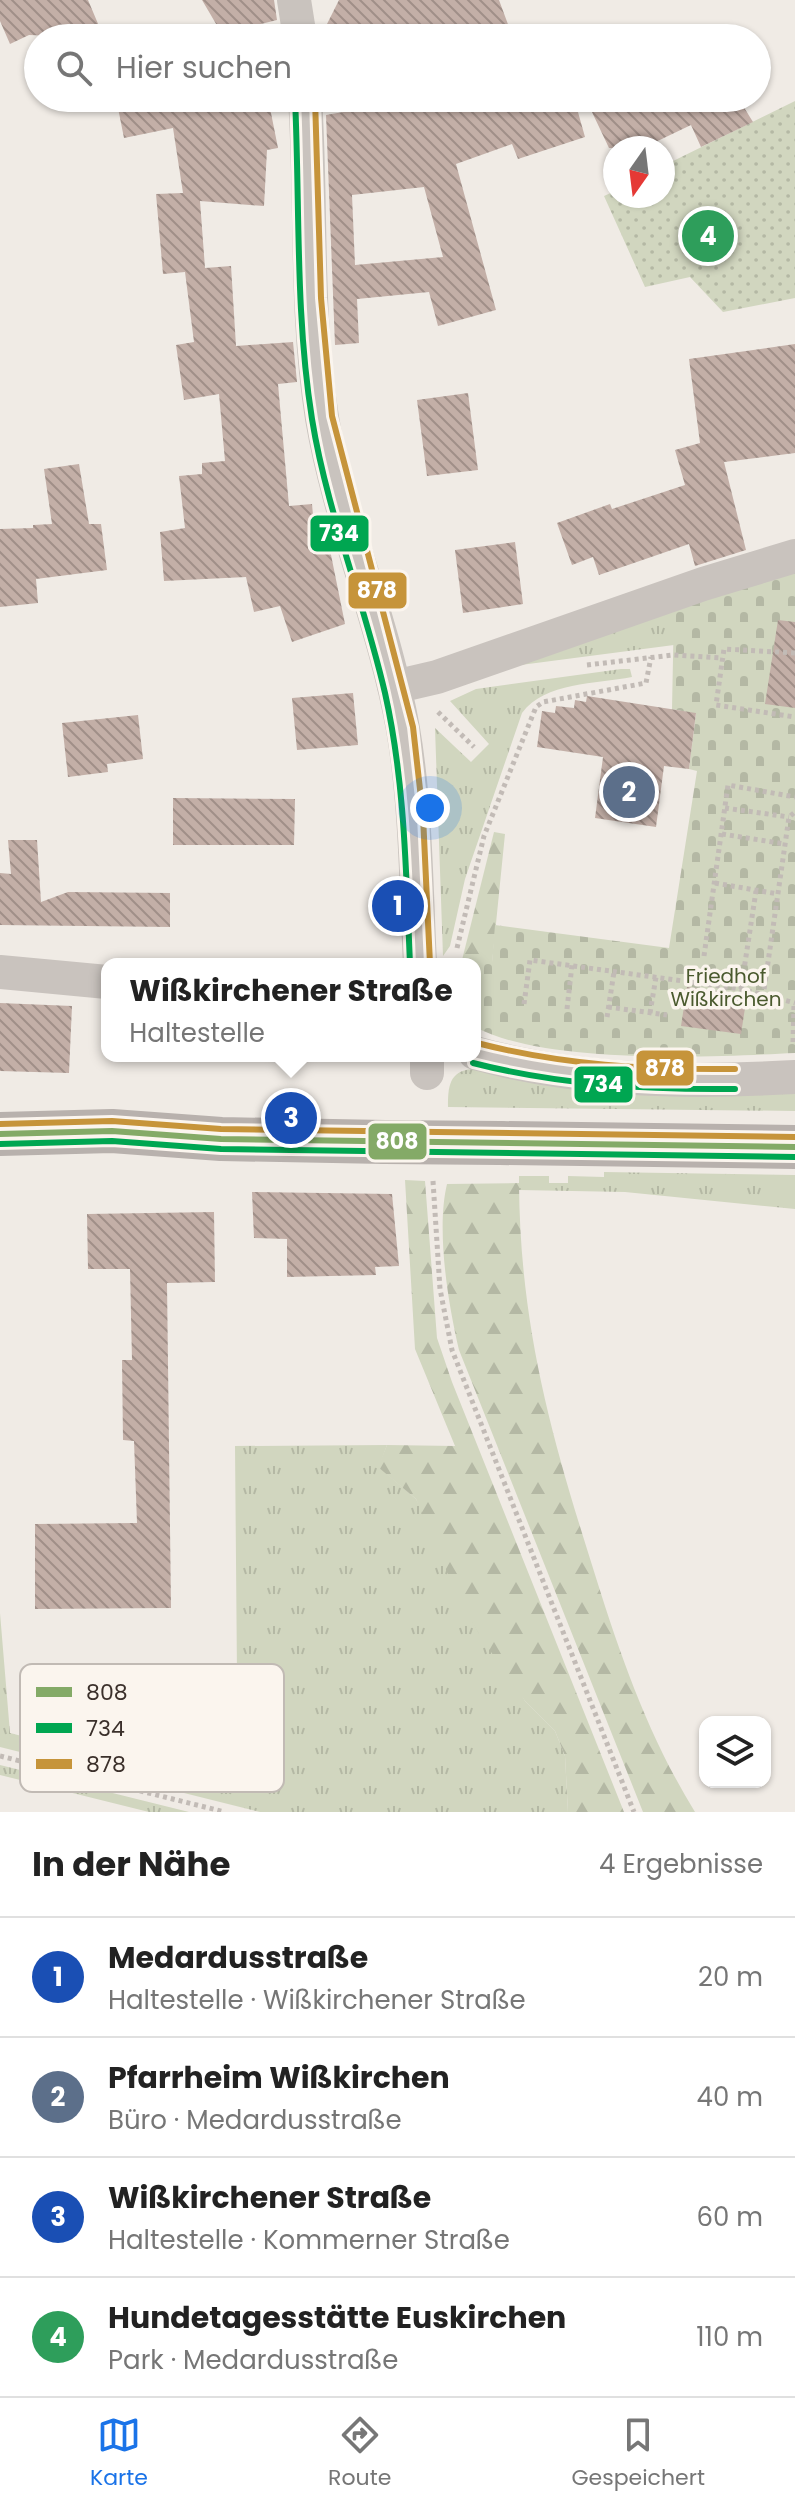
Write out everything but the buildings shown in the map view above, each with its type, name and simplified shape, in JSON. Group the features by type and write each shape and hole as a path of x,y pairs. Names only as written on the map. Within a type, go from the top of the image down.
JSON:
{"main road":[{"path":"0,1134 112,1131 221,1139 795,1147"}],"street":[{"path":"305,112 310,324 319,395 342,512 394,687 404,745 420,958"},
{"path":"394,687 437,677 703,584 795,556"},
{"path":"0,972 101,981"},
{"path":"481,1054 545,1068 615,1075 698,1080 795,1077"}],"path":[{"path":"795,653 724,649 716,705 795,717"},
{"path":"456,953 484,836 536,707 574,695 646,683 651,657"},
{"path":"445,719 474,747"},
{"path":"704,956 728,785 795,797"},
{"path":"725,808 789,817"},
{"path":"763,997 789,817 795,812"},
{"path":"722,834 785,844"},
{"path":"715,883 778,894"},
{"path":"741,989 756,891"},
{"path":"524,1004 530,960 741,989 795,1003 793,1035"},
{"path":"567,1009 572,965"},
{"path":"607,1017 614,972"},
{"path":"650,1013 656,977"},
{"path":"608,1007 667,1015"},
{"path":"432,1171 440,1289 452,1350 634,1812"},
{"path":"0,1756 20,1761"},
{"path":"145,1792 225,1812"}],"green space":[{"path":"795,101 795,298 723,312 690,277 645,287 609,208 675,208 675,160"},
{"name":"Friedhof Wißkirchen","path":"795,573 795,1053 676,1057 586,1053 543,1048 481,1029 481,963 492,962 495,925 669,948 697,771 689,769 696,714 672,709 674,607"},
{"path":"674,607 674,645 513,666"},
{"path":"630,669 632,677 557,690 544,695 522,713 465,879 450,946 443,956 435,728 471,762 489,744 450,701 476,689"},
{"path":"494,832 505,834 492,963 481,963 481,958 462,958"},
{"path":"464,1070 795,1089 795,1111 448,1107 451,1081"},
{"path":"604,1172 795,1175 795,1209 625,1192 519,1190 519,1176 549,1176 549,1183 568,1183 568,1176 604,1177"},
{"path":"405,1180 425,1181 437,1338 452,1382 624,1812 568,1812 565,1756 555,1731 525,1701 482,1639 453,1586 416,1499 378,1467 387,1445 455,1446 415,1349"},
{"path":"519,1183 531,1331 563,1469 624,1661 662,1753 695,1812 643,1812 459,1350 447,1289 443,1244 447,1184"},
{"path":"387,1445 379,1467 416,1499 525,1701 555,1731 565,1756 568,1812 260,1812 180,1792 284,1792 284,1664 237,1664 235,1446"},
{"path":"0,1613 10,1733 20,1736 20,1752 0,1747"},
{"path":"0,1765 20,1770 20,1780 0,1775"},
{"path":"68,1792 109,1792 189,1812 149,1812"}],"transit line":[{"name":"734","path":"295,112 300,299 312,419 327,488 392,726 404,828 410,958"},
{"name":"878","path":"315,112 321,298 332,416 413,727 423,816 430,958"},
{"name":"878","path":"481,1044 605,1065 735,1069"},
{"name":"734","path":"473,1063 603,1085 735,1089"},
{"name":"878","path":"0,1124 112,1121 221,1129 795,1137"},
{"name":"808","path":"0,1134 112,1131 221,1139 795,1147"},
{"name":"734","path":"0,1144 112,1141 221,1149 795,1157"}],"place":[{"name":"Hundetagesstätte Euskirchen","path":"708,236"},
{"name":"Pfarrheim Wißkirchen","path":"629,792"},
{"name":"Medardusstraße","path":"398,906"},
{"name":"Wißkirchener Straße","path":"291,1118"}]}
